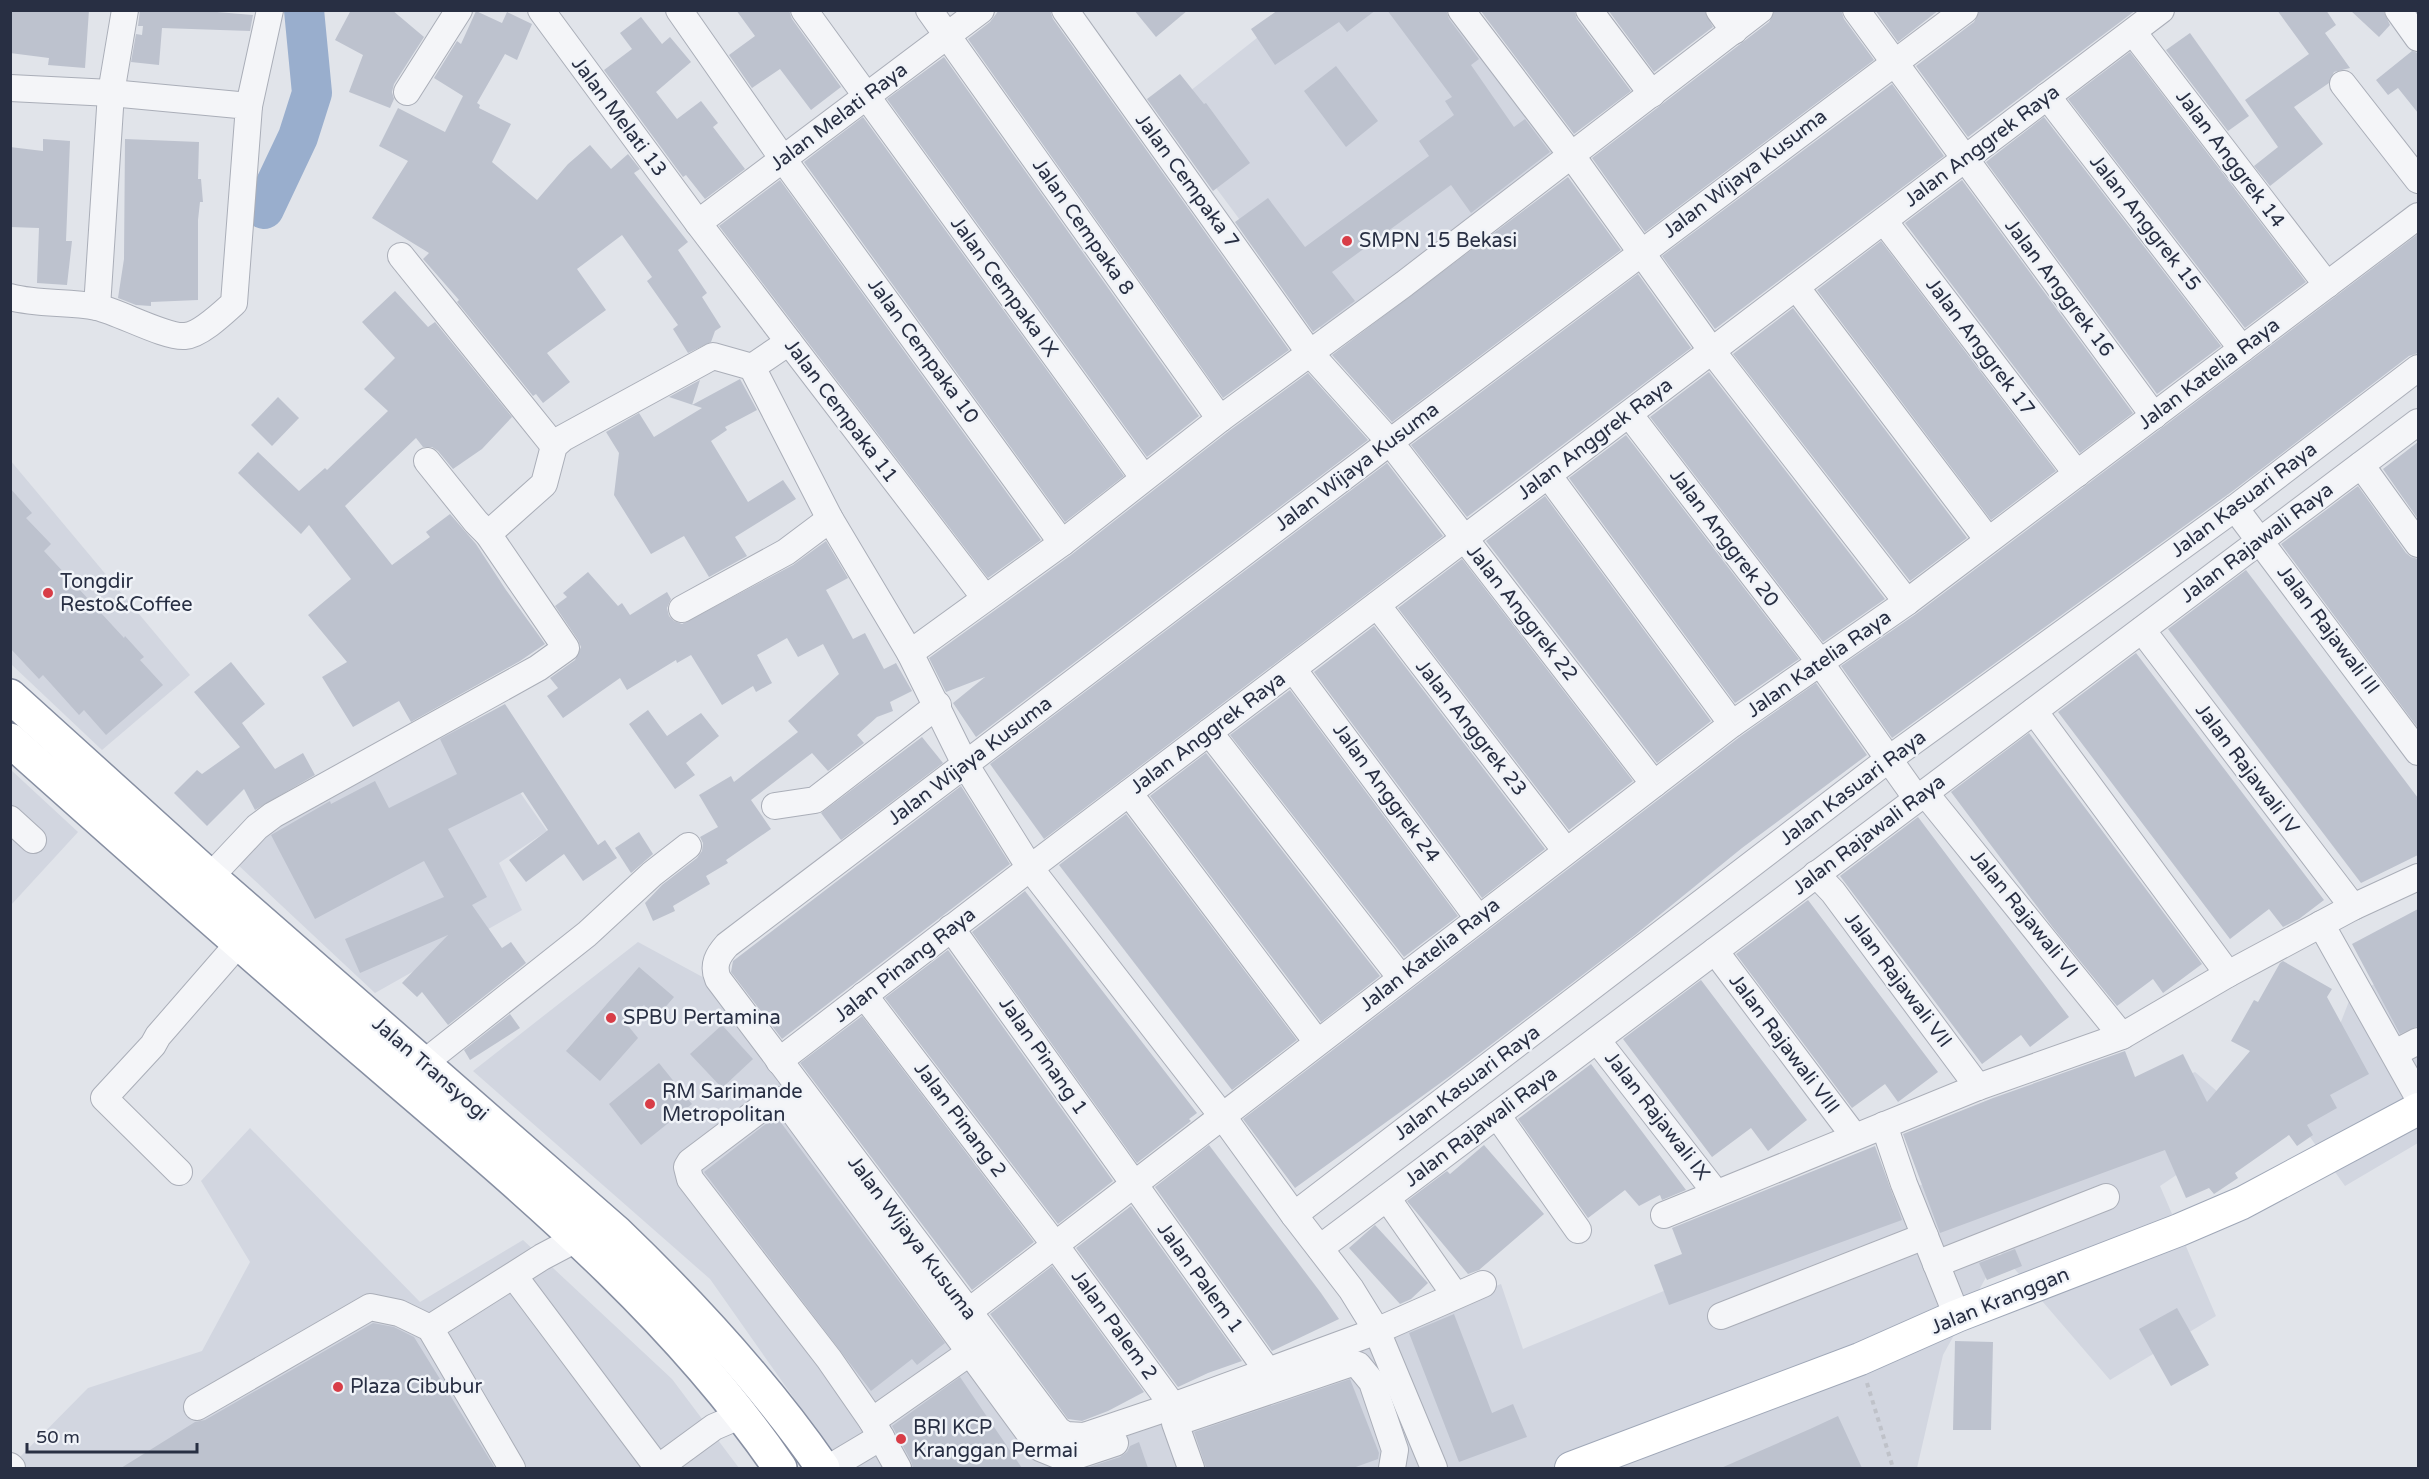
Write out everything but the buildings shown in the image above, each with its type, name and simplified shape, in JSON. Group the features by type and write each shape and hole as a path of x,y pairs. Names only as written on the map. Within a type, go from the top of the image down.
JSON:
{"highway":[{"name":"Jalan Transyogi","path":"10,696 210,877 616,1232 664,1278 794,1428 823,1468"},
{"name":"Jalan Transyogi","path":"10,740 238,944 578,1238 676,1338 742,1415 780,1468"}],"main road":[{"name":"Jalan Kranggan","path":"1571,1468 1860,1359 1957,1316 2179,1230 2242,1203 2417,1091"}],"street":[{"path":"97,307 111,93 124,10"},
{"path":"10,297 27,302 97,307 166,332 185,336 210,323 234,303 249,106 270,10"},
{"path":"407,92 459,10"},
{"name":"Jalan Melati 13","path":"541,10 698,223"},
{"name":"Jalan Cempaka 10","path":"679,10 783,159 1062,543"},
{"name":"Jalan Cempaka IX","path":"804,10 1143,477"},
{"name":"Jalan Cempaka 8","path":"929,10 1220,419"},
{"name":"Jalan Melati Raya","path":"698,223 981,10"},
{"name":"Jalan Cempaka 7","path":"1065,10 1309,352 1390,442"},
{"path":"1461,10 1572,156 1712,351 1907,602"},
{"path":"1589,10 1652,94"},
{"path":"1719,10 1734,31"},
{"path":"910,652 1062,543 1143,477 1309,352 1404,284 1761,10"},
{"name":"Jalan Anggrek 16","path":"1856,10 2154,416"},
{"name":"Jalan Wijaya Kusuma","path":"1483,1284 1377,1331 1267,1370 1174,1414 1084,1436 1075,1437 1062,1433 968,1312 718,979 716,969 719,953 1390,442 1965,10"},
{"name":"Jalan Anggrek Raya","path":"1030,868 2161,10"},
{"path":"2397,10 2418,38"},
{"name":"Jalan Anggrek 14","path":"2133,32 2327,285"},
{"path":"2343,84 2418,180"},
{"path":"10,88 111,93 249,106"},
{"name":"Jalan Anggrek 15","path":"2047,96 2242,349"},
{"name":"Jalan Katelia Raya","path":"968,1312 1732,724 1907,602 2418,216"},
{"name":"Jalan Anggrek 17","path":"1884,221 2077,474"},
{"name":"Jalan Cempaka 11","path":"698,223 985,598"},
{"path":"401,256 554,446"},
{"path":"1796,287 1988,540"},
{"path":"752,367 789,342"},
{"path":"488,534 544,484 554,446 563,438 713,356 752,367 830,519 910,652 965,764 1030,868 1223,1116 1294,1215 1351,1289 1377,1331 1434,1468"},
{"name":"Jalan Kasuari Raya","path":"1294,1215 1889,759 2235,508 2418,369"},
{"name":"Jalan Anggrek 20","path":"1629,414 1819,662 1889,759"},
{"name":"Jalan Rajawali Raya","path":"1320,1248 2418,422"},
{"name":"Jalan Anggrek 22","path":"1390,442 1654,784"},
{"path":"210,877 257,827 273,815 538,668 566,648 488,534 427,460"},
{"path":"2361,465 2418,544"},
{"path":"1548,475 1732,724"},
{"name":"Jalan Rajawali III","path":"2235,508 2418,752"},
{"path":"682,609 786,552 830,519"},
{"name":"Jalan Anggrek 23","path":"1377,605 1566,850"},
{"name":"Jalan Rajawali IV","path":"2142,630 2353,907"},
{"name":"Jalan Anggrek 24","path":"1293,669 1478,918"},
{"path":"775,806 815,800 938,705"},
{"path":"2034,711 2228,974"},
{"path":"1209,732 1401,978"},
{"name":"Jalan Rajawali VI","path":"1889,759 2122,1035"},
{"path":"1129,793 1317,1042"},
{"path":"10,819 33,840"},
{"path":"424,1063 587,934 652,874 688,846"},
{"name":"Jalan Pinang Raya","path":"779,1061 1030,868"},
{"name":"Jalan Rajawali VII","path":"1816,874 1833,892 1978,1087"},
{"path":"1664,1215 1978,1087 2122,1035 2321,924 2418,877"},
{"path":"2321,924 2417,1091"},
{"name":"Jalan Pinang 1","path":"951,928 1134,1185"},
{"path":"179,1172 104,1098 153,1045 158,1035 238,944"},
{"name":"Jalan Rajawali VIII","path":"1715,951 1854,1136"},
{"name":"Jalan Pinang 2","path":"864,995 1055,1245"},
{"name":"Jalan Rajawali IX","path":"1597,1040 1716,1193"},
{"path":"2395,1053 2418,1041"},
{"path":"884,1443 829,1359 690,1179 688,1173 687,1167 690,1162 771,1101 780,1100 790,1107 1040,1448 1067,1459 1174,1414 1352,1363 1358,1365 1372,1382 1395,1450 1392,1468"},
{"path":"1497,1115 1578,1230"},
{"path":"1884,1125 1957,1316"},
{"name":"Jalan Palem 1","path":"1134,1185 1267,1370"},
{"path":"1936,1264 2106,1197"},
{"path":"1387,1198 1455,1295"},
{"path":"1721,1316 1925,1236"},
{"path":"430,1328 542,1257 578,1238"},
{"name":"Jalan Palem 2","path":"1055,1245 1174,1414 1191,1468"},
{"path":"514,1276 658,1468 714,1427 742,1415"},
{"path":"197,1407 370,1307 399,1313 430,1328 512,1468"},
{"path":"851,1468 884,1443 969,1353"},
{"path":"829,1468 884,1443"}],"path":[{"path":"1860,1359 1893,1468"}],"shaded area":[{"name":"SMPN 15 Bekasi","path":"1291,11 1444,11 1555,153 1322,330 1161,114"},
{"path":"10,460 190,675 102,750 11,664"},
{"path":"463,711 547,831 499,863 522,910 375,993 220,848"},
{"path":"11,770 78,832 11,905"},
{"path":"638,942 721,987 1069,1450 1501,1284 1523,1349 2195,1072 2251,1121 2325,1063 2351,996 2418,962 2418,1143 2345,1186 2285,1102 2160,1186 2216,1316 2110,1380 2000,1252 1943,1355 1917,1468 843,1468 710,1279 473,1071"},
{"path":"250,1128 420,1302 523,1240 672,1379 739,1468 18,1468 14,1463 88,1388 202,1351 250,1262 201,1181"}],"waterway":[{"path":"264,209 298,137 312,93 304,10"}],"place":[{"name":"SMPN 15 Bekasi","path":"1347,241"},
{"name":"Tongdir Resto&Coffee","path":"48,593"},
{"name":"SPBU Pertamina","path":"611,1018"},
{"name":"RM Sarimande Metropolitan","path":"650,1104"},
{"name":"Plaza Cibubur","path":"338,1387"},
{"name":"BRI KCP Kranggan Permai","path":"901,1439"}]}
